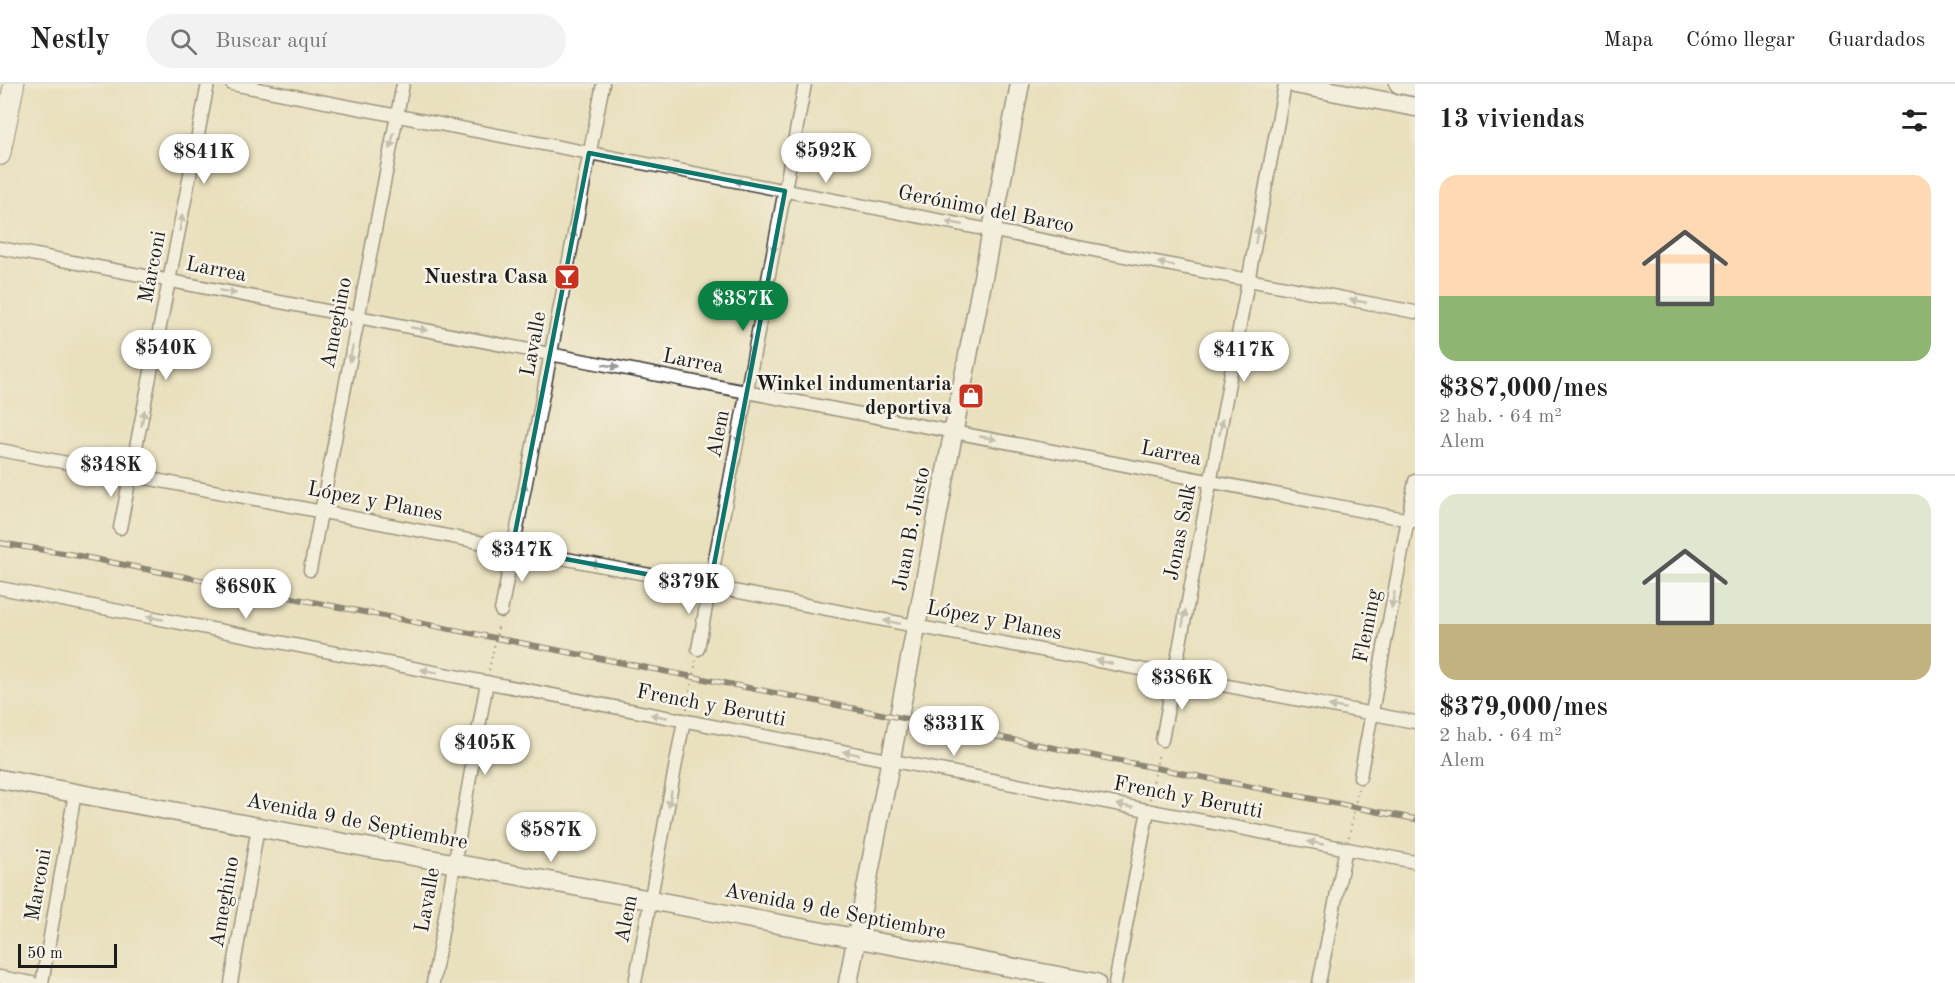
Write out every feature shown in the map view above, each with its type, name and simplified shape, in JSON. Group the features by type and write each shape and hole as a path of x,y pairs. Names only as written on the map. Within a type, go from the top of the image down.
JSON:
{"main road":[{"path":"0,155 14,84"}],"street":[{"name":"Marconi","path":"120,528 208,84"},
{"name":"Gerónimo del Barco","path":"232,84 1415,312"},
{"name":"Ameghino","path":"310,570 403,84"},
{"name":"Lavalle","path":"501,612 603,84"},
{"name":"Alem","path":"698,649 805,84"},
{"name":"Juan B. Justo","path":"848,983 1020,84"},
{"name":"Jonas Salk","path":"1162,740 1286,84"},
{"path":"1295,84 1415,107"},
{"path":"1399,84 1415,87"},
{"name":"Larrea","path":"0,248 1411,520"},
{"name":"López y Planes","path":"0,450 1415,722"},
{"name":"Fleming","path":"1360,777 1411,520 1415,481"},
{"name":"French y Berutti","path":"0,588 1415,862"},
{"name":"Lavalle","path":"433,983 487,682"},
{"name":"Alem","path":"634,983 684,720"},
{"name":"Avenida 9 de Septiembre","path":"0,779 1096,983"},
{"name":"Marconi","path":"42,983 75,793"},
{"path":"1115,983 1148,810"},
{"name":"Ameghino","path":"231,983 258,827"},
{"path":"1319,983 1347,848"},
{"path":"0,977 32,983"}],"path":[{"path":"487,682 501,612"},
{"path":"684,720 698,649"},
{"path":"1148,810 1162,740"},
{"path":"1347,848 1360,777"}],"highlighted area":[{"path":"589,153 785,191 710,586 512,549"}],"railway":[{"path":"0,543 69,554 1415,819"}],"place":[{"name":"Nuestra Casa","path":"567,277"},
{"name":"Winkel indumentaria deportiva","path":"971,396"}]}
